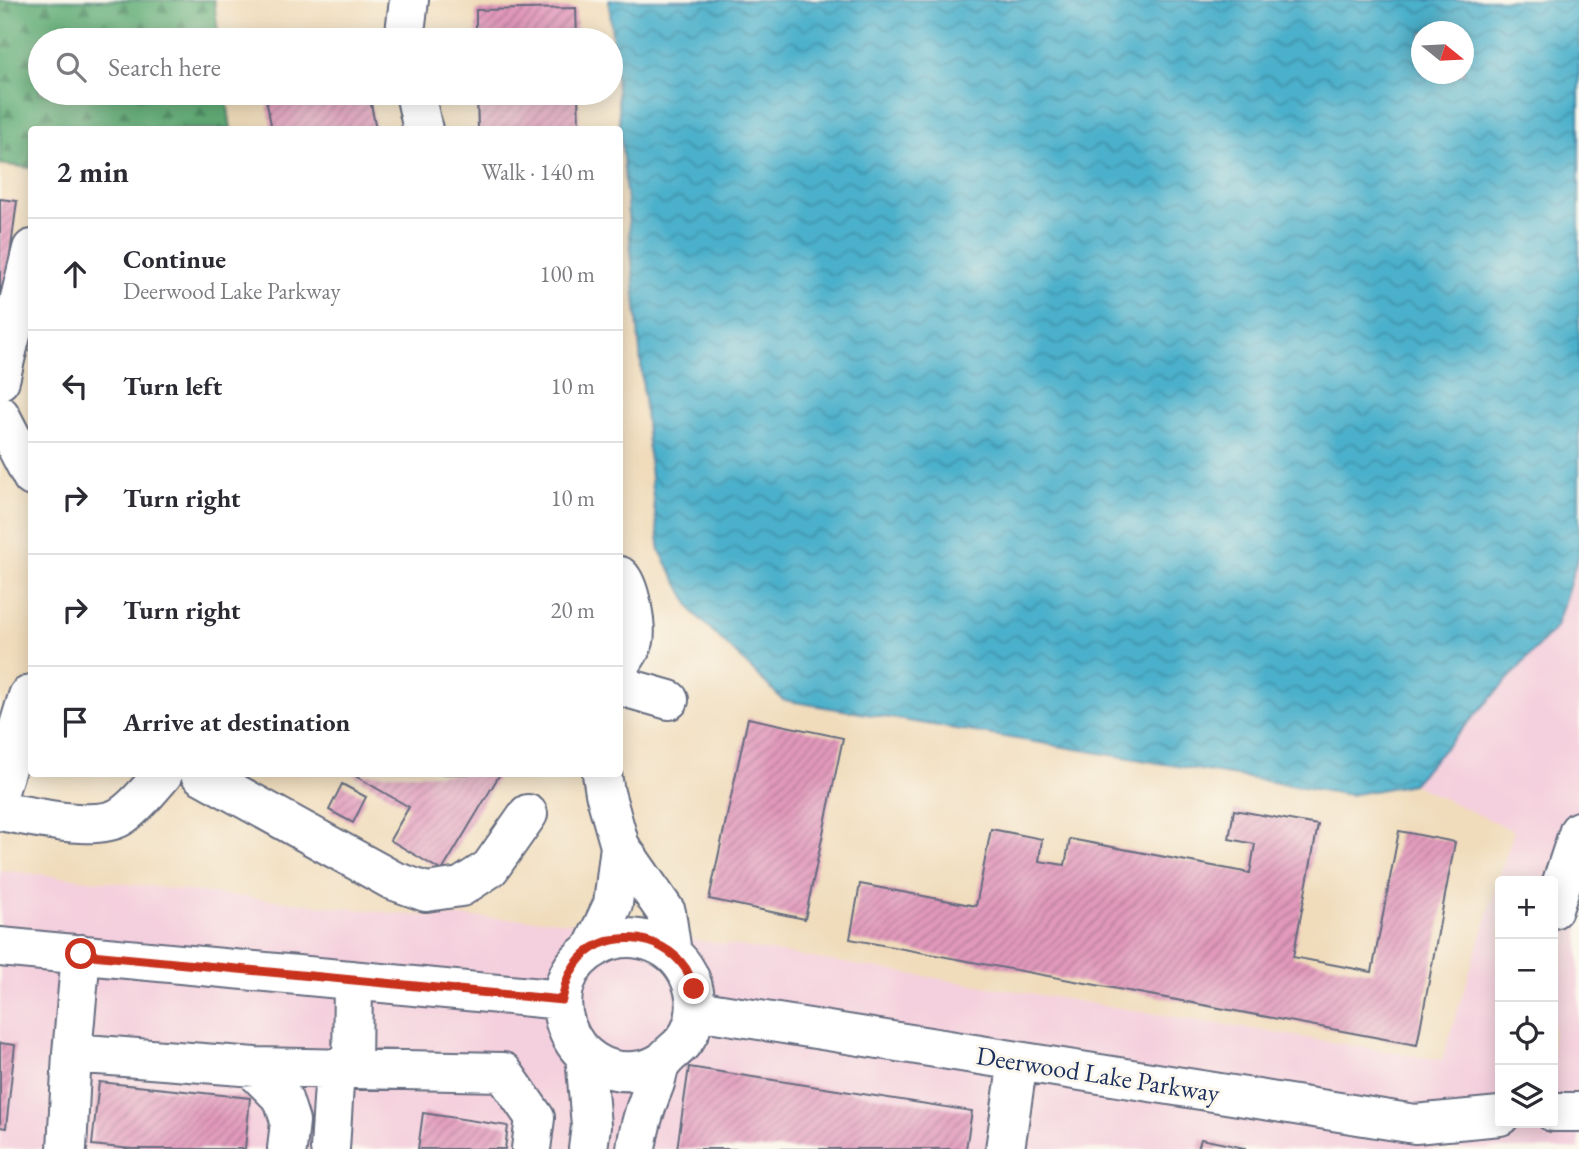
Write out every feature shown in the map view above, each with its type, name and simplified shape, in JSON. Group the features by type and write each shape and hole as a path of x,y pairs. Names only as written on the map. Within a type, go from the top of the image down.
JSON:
{"street":[{"path":"406,28 409,0"},
{"path":"418,105 422,126"},
{"path":"0,380 28,265"},
{"path":"0,400 28,383"},
{"path":"0,415 28,469"},
{"path":"623,578 631,605 634,641 623,661"},
{"path":"623,687 669,700"},
{"path":"0,788 28,696"},
{"path":"0,811 83,825 120,818 160,777"},
{"path":"205,777 392,880 426,892 461,887 490,868 528,814"},
{"path":"602,777 604,793 620,846 666,912 672,953"},
{"path":"1558,894 1579,831"},
{"path":"592,949 613,904 620,846"},
{"path":"624,938 641,938 672,953 686,969 694,989 695,1010 690,1031 679,1049 662,1062 643,1070 622,1071 602,1067 585,1055 571,1040 563,1021 562,1000 566,980 576,962 607,941 624,938"},
{"path":"0,947 562,1000"},
{"path":"66,1149 81,954"},
{"path":"330,1149 344,1069 353,980"},
{"name":"Deerwood Lake Parkway","path":"695,1010 1415,1124 1441,1135 1495,1118"},
{"path":"72,1053 251,1067 503,1072 535,1118 531,1149"},
{"path":"585,1055 591,1126 588,1149"},
{"path":"1005,1149 1018,1061"},
{"path":"636,1149 639,1125 662,1062"},
{"path":"251,1067 283,1099 290,1121 287,1149"},
{"path":"1558,1112 1579,1112"},
{"path":"1496,1149 1501,1128"}],"shaded area":[{"path":"1579,554 1579,1149 0,1149 0,870 410,915 550,920 738,946 1442,1060 1495,891 1495,1128 1558,1128 1558,876 1500,876 1514,831 1412,784 1556,627"}],"green space":[{"path":"0,0 214,0 218,28 28,28 28,105 228,105 231,126 28,126 28,168 0,164"}],"water":[{"path":"609,0 1579,0 1579,554 1556,627 1412,784 1350,795 783,700 694,613 660,551 652,490 623,160 623,126 620,126 618,105 623,105 623,28 611,28"}],"building":[{"path":"576,8 577,28 476,28 476,10"},
{"path":"267,105 371,105 375,126 271,126"},
{"path":"477,105 578,105 579,126 478,126"},
{"path":"0,199 17,201 2,317 0,317"},
{"path":"748,718 843,738 805,919 709,899"},
{"path":"357,777 498,777 442,871 390,840 409,807"},
{"path":"342,784 366,797 353,823 329,810"},
{"path":"1234,810 1318,825 1293,957 1372,972 1399,831 1455,842 1417,1045 850,939 860,884 976,906 991,829 1042,839 1039,861 1065,865 1070,839 1250,873 1255,844 1229,839"},
{"path":"0,1043 15,1045 6,1128 0,1127"},
{"path":"689,1067 972,1111 966,1149 677,1149"},
{"path":"99,1082 250,1098 245,1149 132,1149 92,1145"},
{"path":"423,1113 508,1126 505,1149 418,1149"},
{"path":"1201,1139 1245,1148 1245,1149 1198,1149"}],"route":[{"path":"81,954 562,1000 566,980 576,962 592,949 607,941 641,938 672,953 686,969 694,989"}]}
